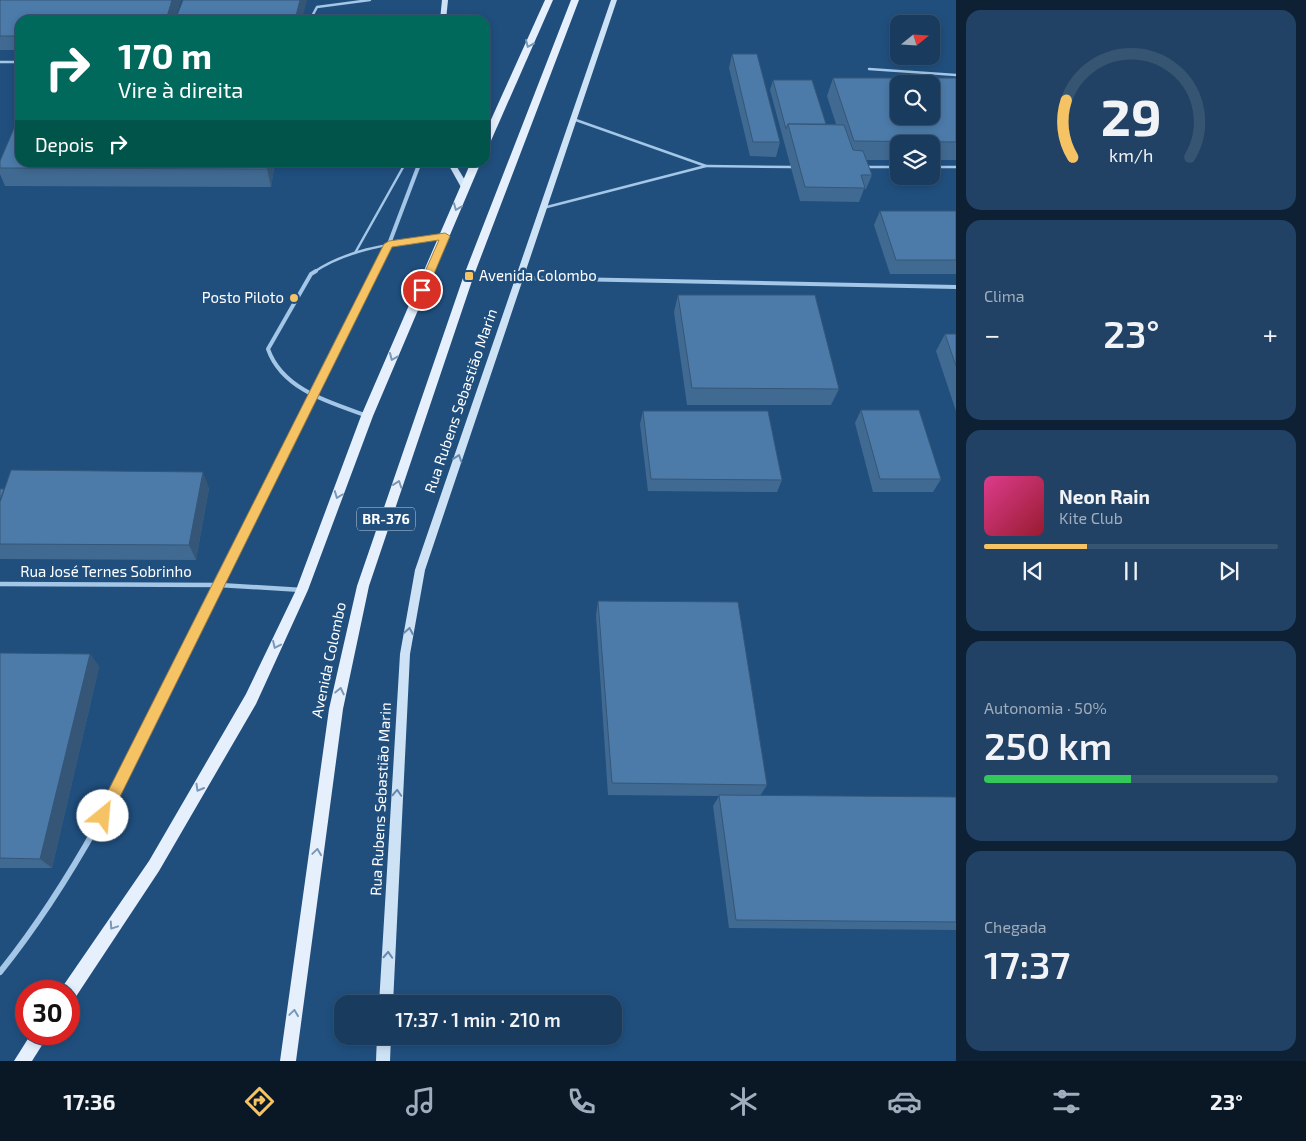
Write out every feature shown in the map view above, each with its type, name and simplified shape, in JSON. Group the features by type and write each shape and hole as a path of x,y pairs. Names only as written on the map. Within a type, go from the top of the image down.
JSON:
{"main road":[{"path":"490,132 549,0"},
{"name":"Avenida Colombo","path":"288,1061 336,709 363,586 468,275 575,0"},
{"path":"77,980 154,866 251,699 302,590 367,416 474,167"},
{"path":"22,1061 33,1045"}],"street":[{"path":"444,15 445,0"},
{"name":"Rua Rubens Sebastião Marin","path":"386,995 405,654 420,570 614,0"},
{"path":"0,972 23,944 76,865 112,800 389,244 418,167"},
{"path":"453,167 465,187"},
{"name":"Rua José Ternes Sobrinho","path":"0,584 219,585 302,590"},
{"path":"383,1061 384,1045"}],"lane":[{"path":"313,15 317,7 370,0"},
{"path":"0,62 15,62"},
{"path":"869,69 956,75"},
{"path":"574,119 706,166"},
{"path":"543,208 706,166 791,167"},
{"path":"940,167 956,166"},
{"path":"355,253 403,167"},
{"path":"859,167 890,167"},
{"path":"367,416 314,396 278,370 270,360 268,349 311,274 318,268 355,253 389,244 445,236"},
{"path":"520,278 956,287"}],"building":[{"path":"0,0 172,0 168,15 15,15 15,36 0,36"},
{"path":"183,0 300,0 296,15 177,15"},
{"path":"732,54 757,54 780,142 753,142"},
{"path":"833,78 890,78 890,125 940,125 940,78 956,78 956,142 940,142 940,135 890,135 890,141 854,141"},
{"path":"773,80 812,80 826,124 788,124 786,129"},
{"path":"788,124 844,125 853,150 863,151 872,175 861,175 865,188 805,187"},
{"path":"15,126 15,167 267,167 267,169 0,168 0,161"},
{"path":"880,211 956,211 956,260 896,260"},
{"path":"678,295 815,295 839,389 692,388"},
{"path":"945,334 956,334 956,366"},
{"path":"861,410 919,410 941,479 880,479"},
{"path":"643,411 768,411 782,480 651,479"},
{"path":"11,470 203,472 189,545 0,544 0,502"},
{"path":"0,489 4,489 0,500"},
{"path":"598,601 738,602 767,785 612,783"},
{"path":"0,653 90,654 40,859 0,858"},
{"path":"719,795 956,797 956,922 736,920"}],"place":[{"name":"Avenida Colombo","path":"469,276"},
{"name":"Posto Piloto","path":"294,298"}],"route":[{"path":"103,816 389,244 445,236 422,290"}]}
